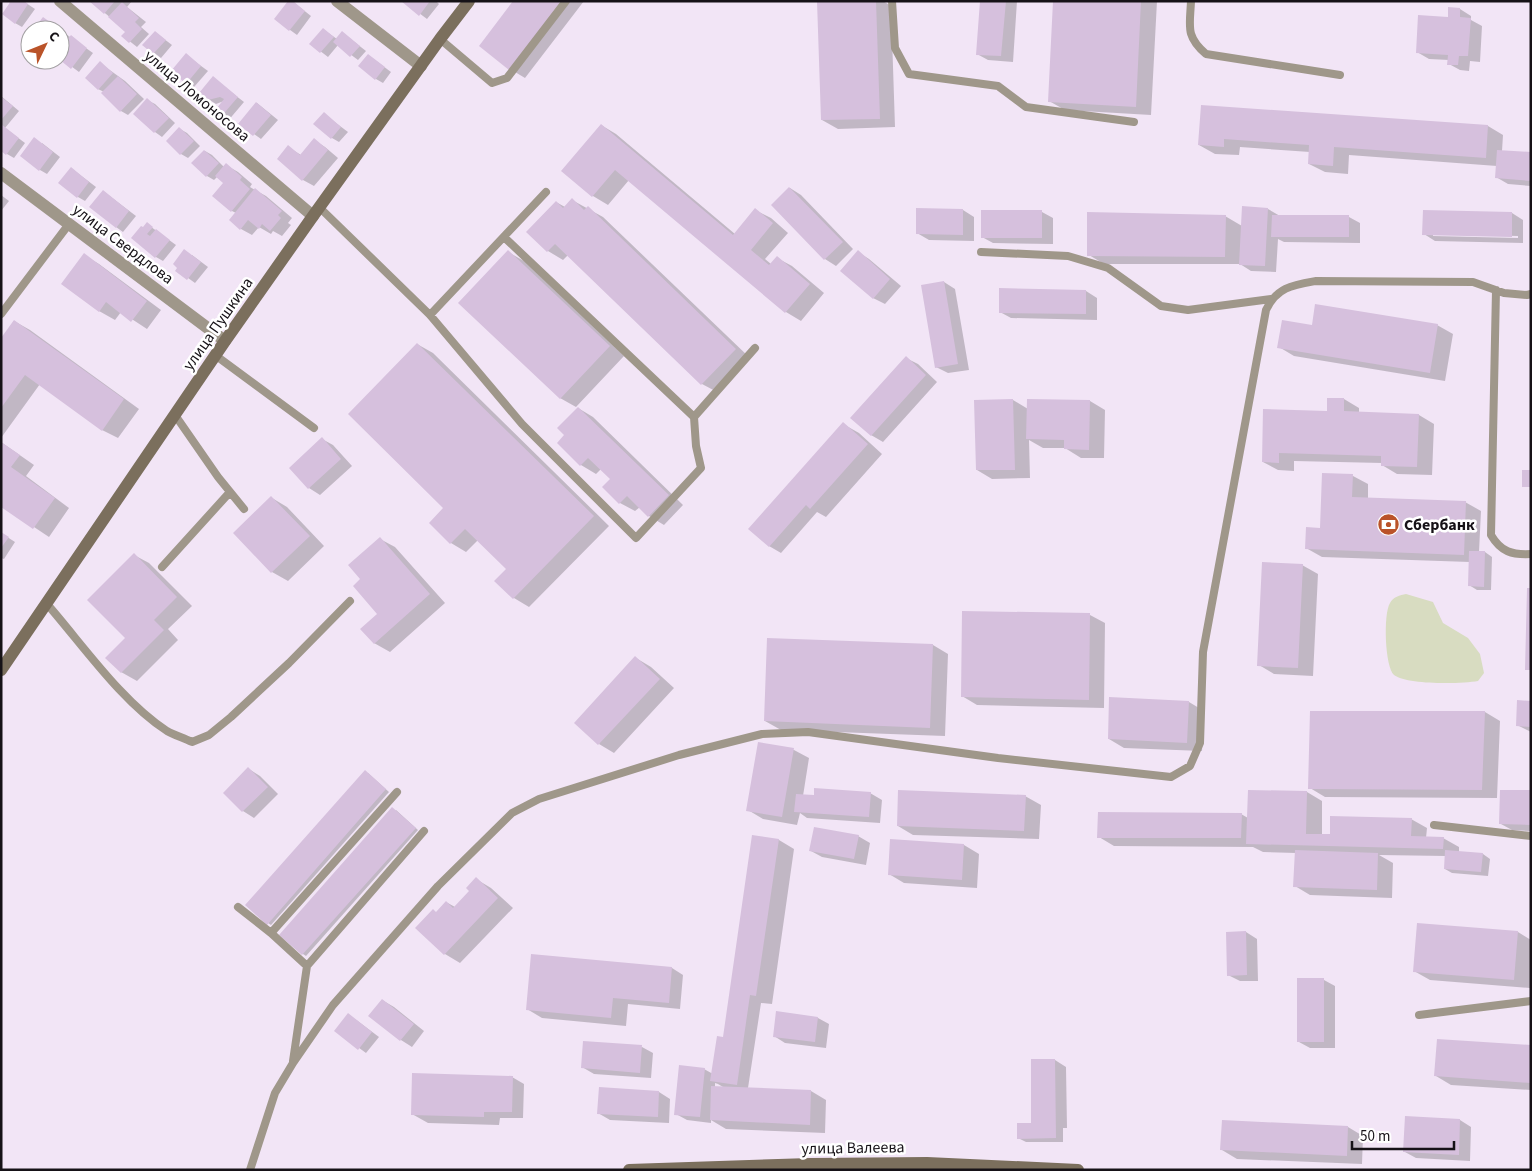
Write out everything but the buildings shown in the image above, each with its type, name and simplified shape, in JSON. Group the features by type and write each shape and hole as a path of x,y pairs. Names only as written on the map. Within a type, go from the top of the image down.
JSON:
{"street":[{"name":"улица Ломоносова","path":"60,1 316,211"},
{"path":"337,1 421,66"},
{"name":"улица Пушкина","path":"1,670 215,355 440,38 469,1"},
{"name":"улица Свердлова","path":"1,173 225,341"},
{"name":"улица Валеева","path":"629,1170 926,1166 1078,1170"}],"lane":[{"path":"440,38 492,83 507,78 566,1"},
{"path":"892,1 894,48 909,74 998,86 1026,107 1134,122"},
{"path":"1191,1 1189,34 1197,46 1206,54 1340,75"},
{"path":"430,315 546,192"},
{"path":"316,211 430,315 522,424 636,538 701,468 696,446 694,417 504,237"},
{"path":"1,314 69,224"},
{"path":"981,252 1068,256 1108,268 1161,306 1170,308 1188,310 1271,299"},
{"path":"250,1170 275,1093 292,1063 333,1005 438,886 512,813 539,799 679,755 762,734 808,732 998,758 1172,777 1190,766 1200,744 1203,652 1266,310 1271,299 1280,292 1295,285 1316,281 1473,282 1504,293 1531,294"},
{"path":"1496,290 1491,534 1497,545 1504,550 1519,554 1531,554"},
{"path":"694,417 756,348"},
{"path":"215,355 314,428"},
{"path":"175,415 244,509"},
{"path":"162,567 230,492"},
{"path":"46,604 134,704 167,731 192,742 209,735 231,717 289,663 350,601"},
{"path":"271,933 397,792"},
{"path":"1434,825 1531,836"},
{"path":"292,1063 307,966 424,831"},
{"path":"238,906 307,966"},
{"path":"1419,1016 1531,1001"}],"green space":[{"path":"1406,594 1433,602 1443,623 1468,638 1480,654 1484,673 1478,681 1460,683 1422,682 1410,681 1394,675 1387,652 1386,618 1391,601"}],"place":[{"name":"Сбербанк","path":"1388,525"}]}
